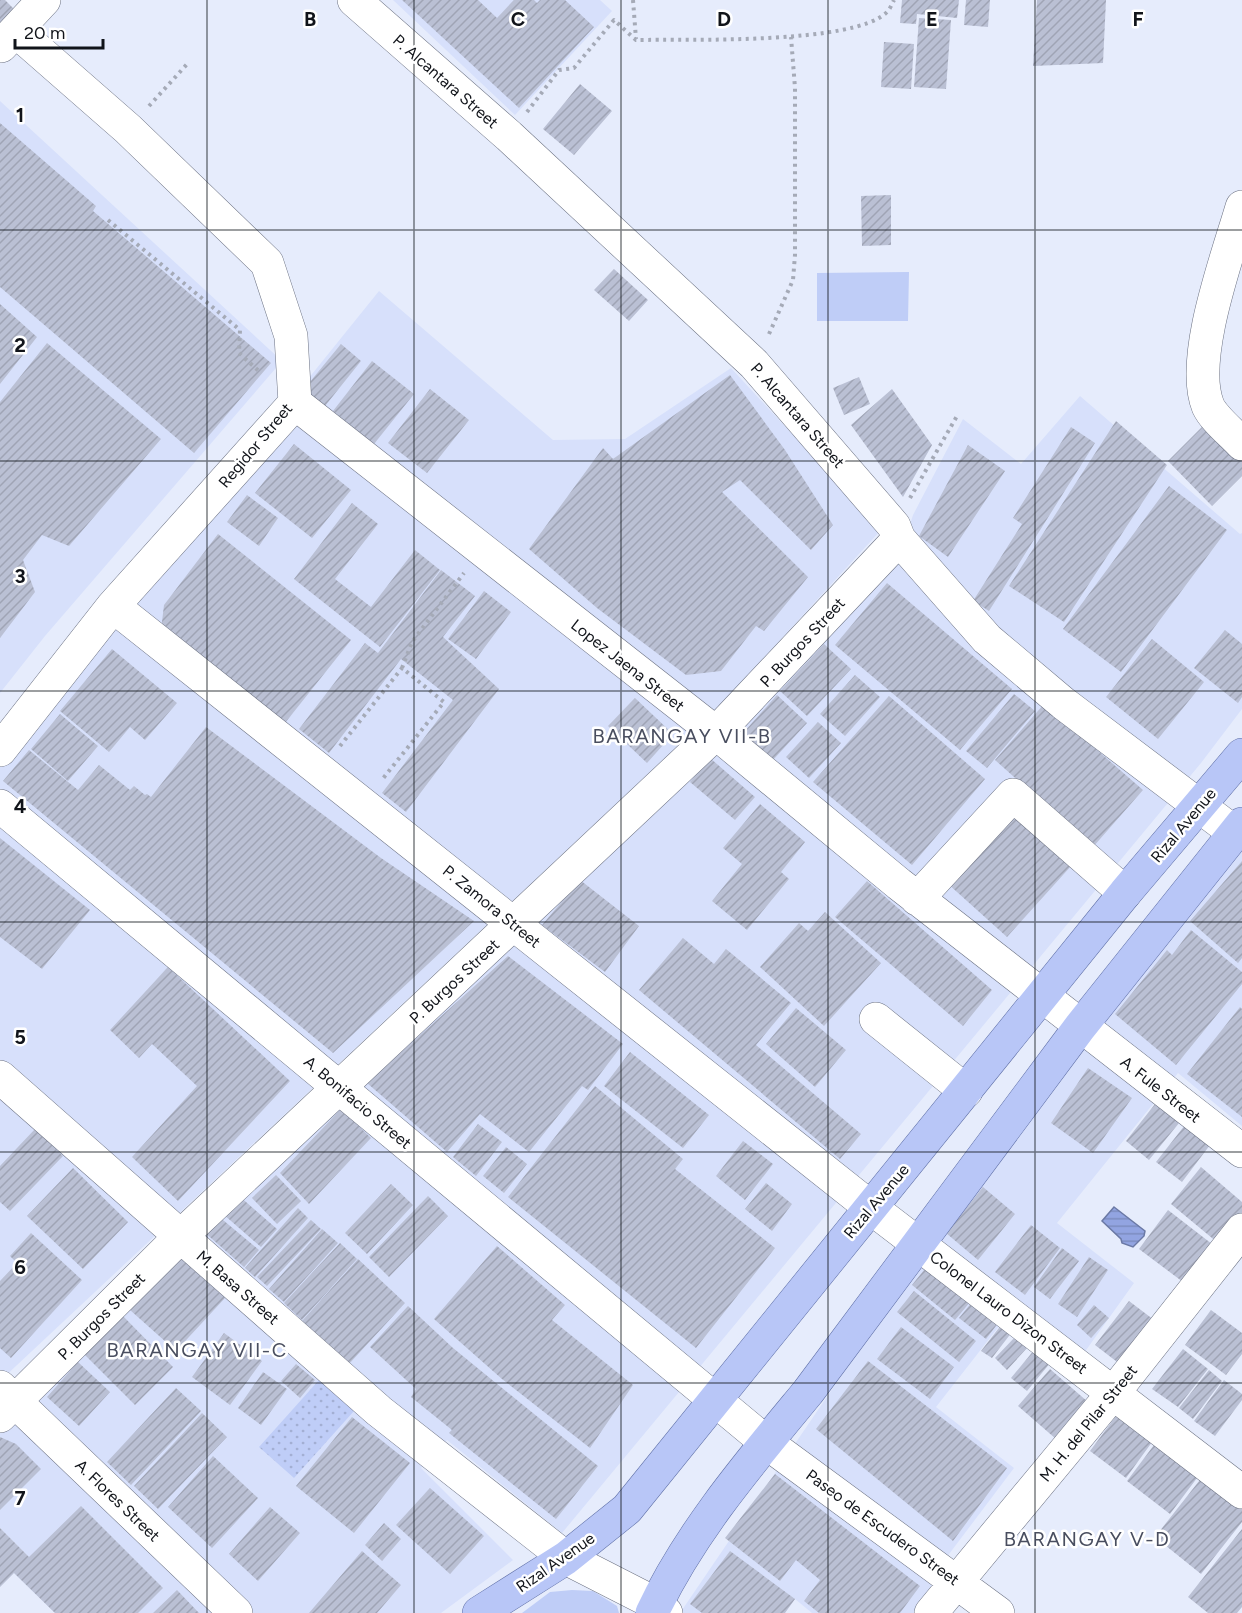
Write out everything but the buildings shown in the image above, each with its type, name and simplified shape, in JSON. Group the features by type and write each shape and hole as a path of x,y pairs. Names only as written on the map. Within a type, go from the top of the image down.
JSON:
{"main road":[{"name":"Rizal Avenue","path":"478,1613 566,1558 627,1509 1125,893 1242,755"},
{"path":"658,1610 684,1553 1080,1027 1238,828"}],"street":[{"path":"8,39 44,0"},
{"name":"P. Alcantara Street","path":"354,0 509,136 754,364 987,639 1063,703 1200,804 1238,828"},
{"name":"Regidor Street","path":"0,750 113,606 295,403 291,336 267,263 128,129 8,39"},
{"path":"1242,207 1209,321 1203,379 1209,407 1242,444"},
{"name":"Lopez Jaena Street","path":"295,403 716,733 917,899 1043,997"},
{"name":"P. Burgos Street","path":"5,1402 716,733 896,533"},
{"name":"P. Zamora Street","path":"113,606 870,1207 919,1243"},
{"path":"917,899 1013,795 1125,893"},
{"name":"A. Bonifacio Street","path":"0,806 766,1443"},
{"name":"A. Fule Street","path":"1043,997 1242,1151"},
{"path":"876,1018 966,1091"},
{"name":"M. Basa Street","path":"0,1077 379,1411 566,1558 658,1610"},
{"name":"M. H. del Pilar Street","path":"931,1613 1114,1392 1242,1230"},
{"name":"Colonel Lauro Dizon Street","path":"919,1243 1242,1492"},
{"name":"A. Flores Street","path":"5,1402 236,1613"},
{"name":"Paseo de Escudero Street","path":"766,1443 998,1613"}],"path":[{"path":"633,0 636,40"},
{"path":"509,136 559,70 574,68 614,20 636,40 790,37 861,26 886,13 894,0"},
{"path":"754,364 793,280 795,88 790,37"},
{"path":"128,129 189,62"},
{"path":"108,220 240,330 239,352 295,403"},
{"path":"896,533 957,416"},
{"path":"321,770 402,668 412,642 481,551"},
{"path":"363,804 444,702 402,668"}],"shaded area":[{"path":"393,0 600,0 612,11 515,115"},
{"path":"0,101 282,361 45,636 0,693"},
{"path":"909,272 908,321 817,321 817,273"},
{"path":"379,291 553,440 625,439 731,368 881,530 716,710 0,1381 0,761"},
{"path":"1080,396 1240,534 1242,533 1242,709 1201,763 562,1533 447,1440 421,1468 513,1560 441,1613 55,1613 14,1573 29,1557 0,1528 0,1429 735,729 897,565 913,515 963,419 1021,464"},
{"path":"1242,849 1242,1126 1178,1073 1057,1223 1134,1283 1084,1353 1018,1302 936,1407 1014,1468 928,1582 937,1590 919,1613 812,1613 795,1599 783,1613 680,1613 939,1232"},
{"path":"1114,1207 1145,1231 1144,1236 1133,1247 1122,1243 1121,1239 1102,1221"},
{"path":"319,1380 354,1411 294,1478 259,1447"},
{"path":"593,1591 617,1606 619,1613 522,1613 550,1592"}],"district":[{"name":"BARANGAY VII-B","path":"682,736"},
{"name":"BARANGAY VII-C","path":"197,1350"},
{"name":"BARANGAY V-D","path":"1087,1539"}]}
